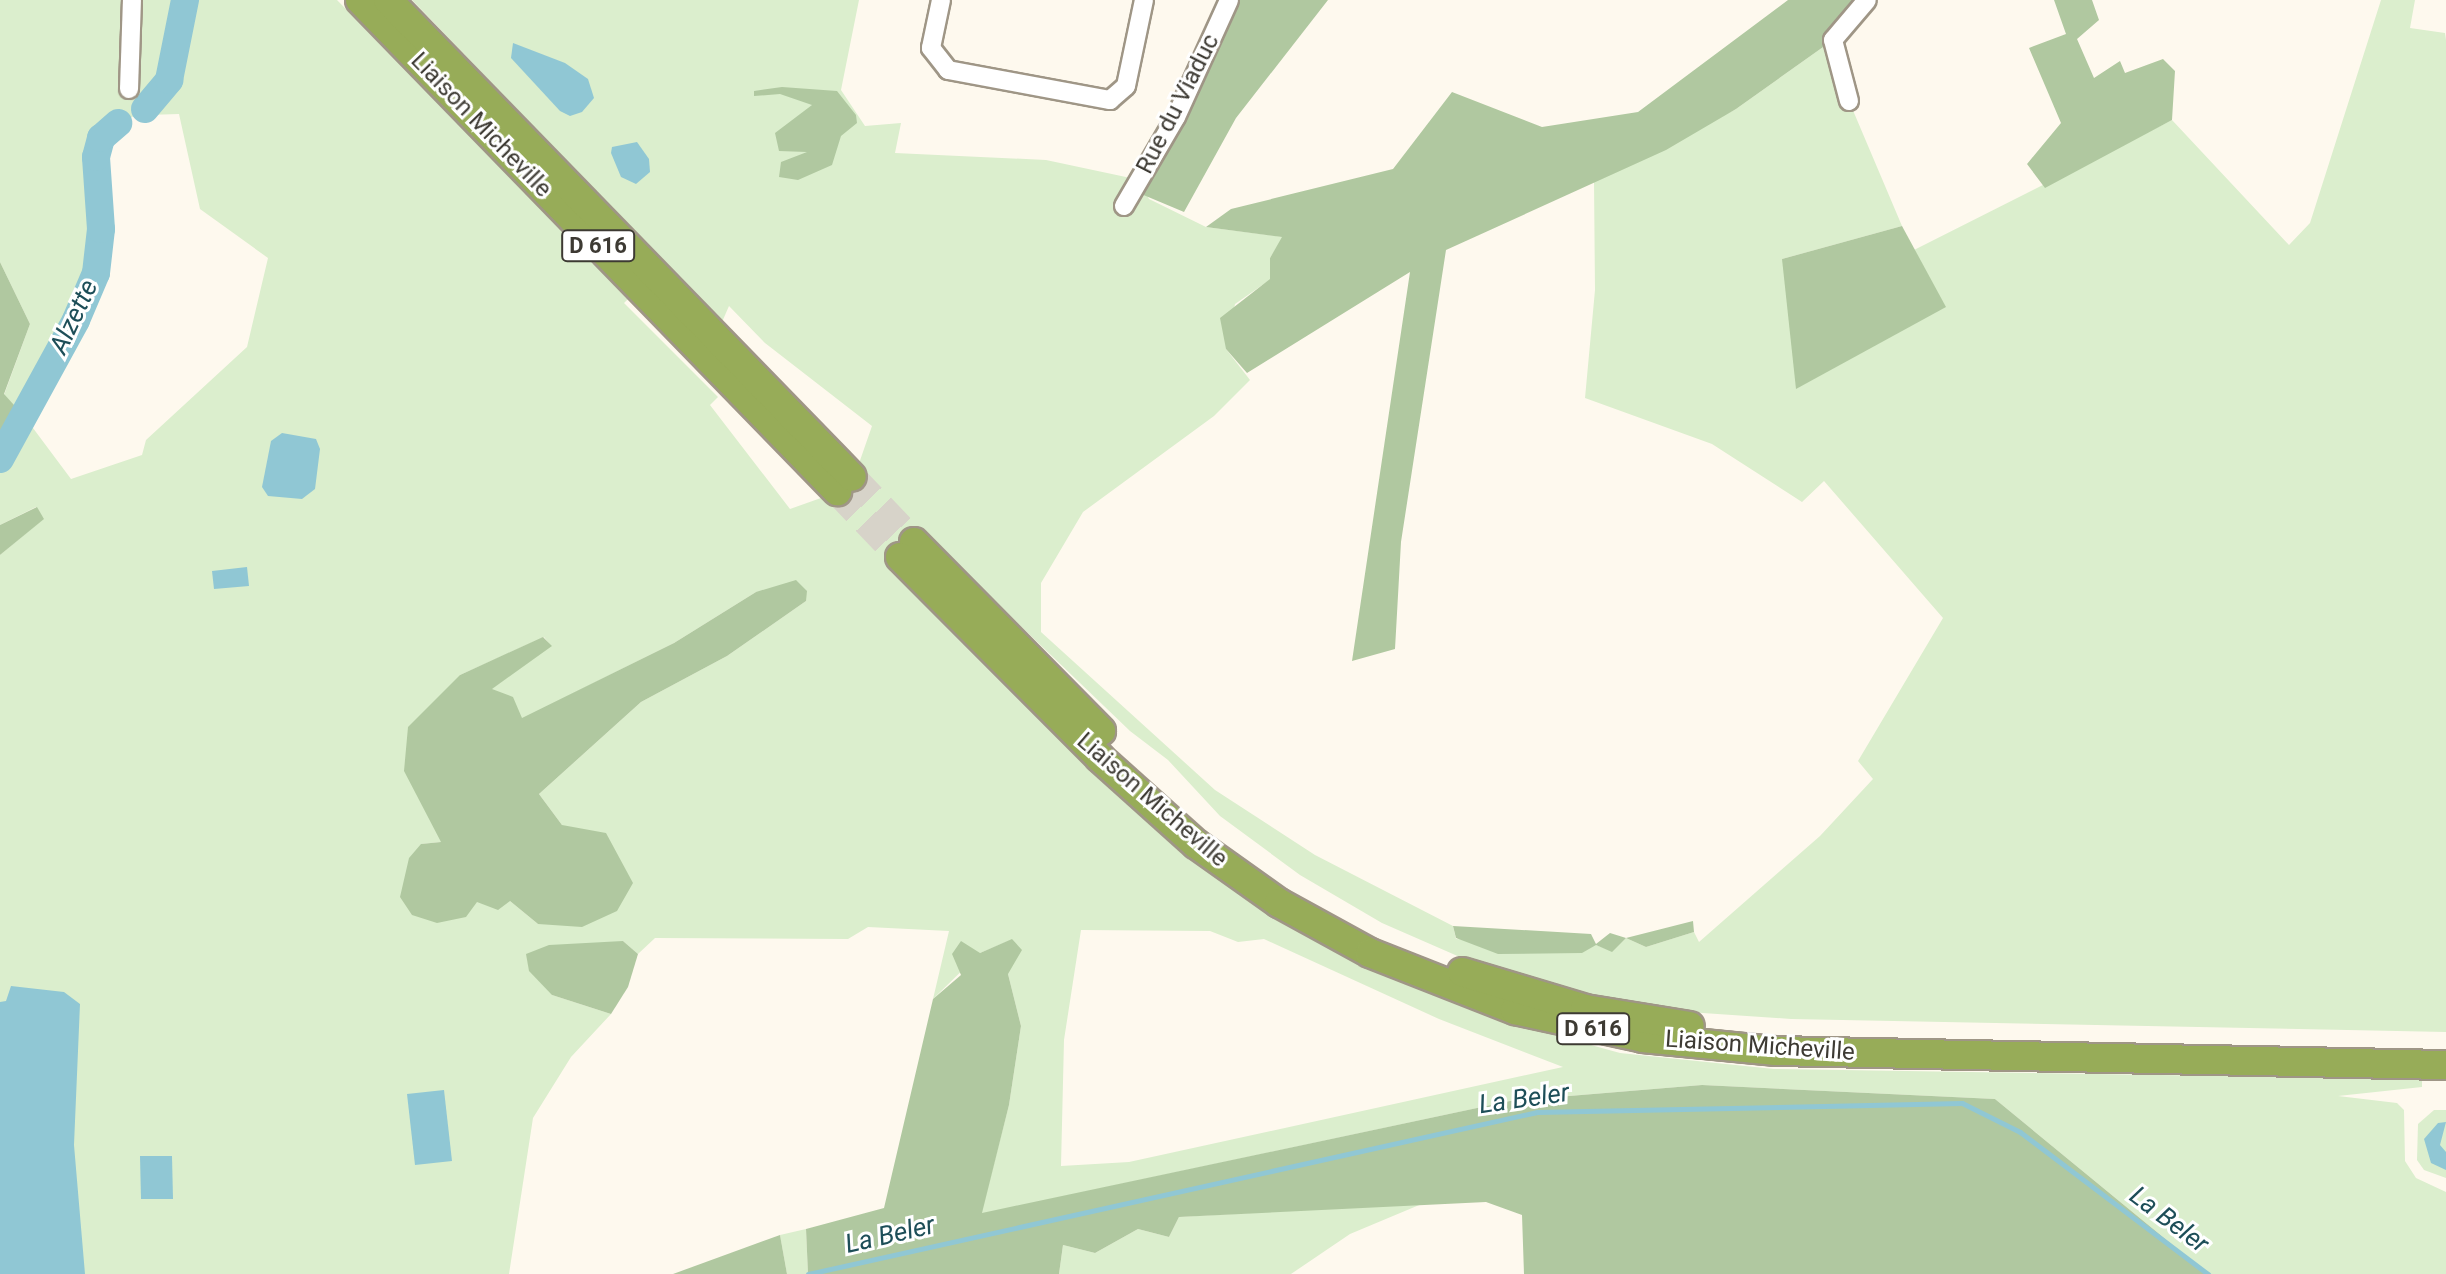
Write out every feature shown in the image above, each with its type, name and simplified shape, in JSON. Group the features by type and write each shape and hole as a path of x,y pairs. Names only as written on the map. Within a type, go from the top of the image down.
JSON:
{"highway":[{"name":"Liaison Micheville","path":"360,0 844,484 388,0"},
{"name":"Liaison Micheville","path":"2446,1046 1707,1028 1585,1009 1466,974 1377,936 1290,888 1208,829 907,549 1100,758 1196,844 1279,903 1370,953 1515,1010 1643,1038 1776,1051 2446,1065"}],"street":[{"path":"129,89 132,0"},
{"path":"941,0 931,48 948,70 1110,100 1126,86 1144,0"},
{"name":"Rue du Viaduc","path":"1124,206 1176,117 1229,0"},
{"path":"1849,101 1833,40 1867,0"}],"green space":[{"path":"0,0 337,0 629,298 624,303 718,397 710,405 790,509 835,493 856,472 872,426 765,343 729,306 722,322 412,0 859,0 841,90 865,126 901,123 895,153 1046,160 1140,180 1149,199 1206,227 1283,237 1270,258 1271,279 1235,304 1226,349 1250,380 1214,416 1083,512 1041,583 1041,632 1215,790 1315,855 1453,926 1456,939 1596,945 1612,951 1626,938 1646,947 1694,932 1699,942 1820,836 1873,779 1858,761 1943,618 1824,481 1802,502 1712,444 1585,398 1595,290 1594,182 1736,109 1833,40 1849,101 1902,226 1782,259 1945,307 1914,250 2172,120 2289,245 2310,223 2381,0 2415,0 2410,28 2445,33 2446,40 2446,1032 1791,1019 1688,1012 1586,995 1469,961 1382,923 1300,875 1220,816 1168,760 1130,731 924,533 890,571 1187,855 1272,915 1364,965 1511,1023 1620,1053 1774,1069 2422,1079 2422,1087 2338,1096 2397,1103 2404,1110 2405,1161 2416,1178 2446,1192 2446,1274 2208,1274 1995,1099 1702,1085 1510,1101 981,1214 1009,1105 1021,1026 1008,974 1011,940 980,953 933,999 949,931 868,927 848,939 655,938 638,954 623,941 552,995 611,1014 571,1057 533,1118 509,1274 0,1274 0,555 43,519 36,507 0,525 0,459 24,416 4,395 30,324 0,262","holes":["144,109 147,115 179,114 200,209 268,258 247,347 146,440 142,455 71,479 24,416 96,273 101,229 96,157 101,138","756,592 806,601 727,656 641,702 539,794 562,825 538,924 510,901 477,901 421,844 441,842 460,675 544,637 551,646 491,689 522,719 674,643","1081,930 1210,931 1238,942 1264,939 1439,1019 1563,1067 1129,1162 1061,1166 1064,1040"]},
{"path":"1229,0 1328,0 1236,118 1184,212 1134,191"},
{"path":"1788,0 1867,0 1833,40 1736,109 1666,150 1446,250 1401,542 1395,649 1352,661 1410,272 1247,373 1226,349 1220,318 1270,279 1270,258 1282,237 1206,227 1231,209 1393,169 1452,92 1542,127 1638,112"},
{"path":"2054,0 2092,0 2099,20 2077,39 2094,78 2120,61 2125,73 2163,59 2175,71 2172,120 2045,188 2027,164 2061,123 2029,48 2066,34"},
{"path":"782,87 837,91 856,115 857,123 841,136 832,165 798,180 779,177 781,162 807,152 779,151 775,133 812,105 780,94 754,96 754,91"},
{"path":"1902,226 1946,307 1796,389 1782,259"},
{"path":"0,262 30,324 4,394 24,416 0,459"},
{"path":"37,507 44,519 0,555 0,525"},
{"path":"796,580 807,591 806,601 727,656 641,702 539,794 562,825 606,833 633,883 617,911 582,927 538,924 510,901 498,910 477,902 466,917 437,923 412,915 400,897 409,858 421,844 441,842 404,771 408,727 460,675 543,637 552,646 492,689 513,697 522,718 674,643 756,592"},
{"path":"1693,921 1694,932 1646,947 1626,938"},
{"path":"1453,926 1591,934 1596,944 1610,933 1626,938 1612,952 1596,945 1582,953 1498,954 1456,938"},
{"path":"1012,939 1022,950 1008,974 1021,1026 1009,1105 982,1213 1510,1101 1702,1085 1995,1099 2208,1274 1524,1274 1522,1215 1486,1202 1179,1217 1169,1237 1138,1229 1095,1253 1063,1245 1059,1274 808,1274 806,1229 884,1208 933,999 961,975 952,954 961,941 980,953"},
{"path":"623,941 638,954 628,987 611,1014 552,995 529,971 526,954 549,945"},
{"path":"2434,1110 2446,1110 2446,1178 2424,1170 2417,1160 2418,1124"},
{"path":"1424,1203 1350,1234 1291,1274 1059,1274 1063,1245 1095,1253 1138,1229 1169,1237 1179,1217"},
{"path":"806,1229 808,1274 787,1274 780,1235"},
{"path":"780,1235 787,1274 673,1274"}],"water":[{"path":"513,43 565,63 588,79 594,98 582,112 570,116 560,111 511,58"},
{"path":"637,142 649,159 650,172 636,184 621,177 611,153 612,147"},
{"path":"282,433 316,439 320,449 315,489 302,499 268,496 262,487 271,441"},
{"path":"247,567 249,586 214,589 212,571"},
{"path":"11,986 64,992 80,1004 74,1145 85,1274 0,1274 0,1002 6,1001"},
{"path":"444,1090 452,1161 415,1165 407,1094"},
{"path":"2446,1122 2440,1145 2446,1152 2446,1170 2431,1163 2424,1139 2438,1123"},
{"path":"140,1156 172,1156 173,1199 141,1199"}],"waterway":[{"name":"Alzette","path":"145,109 169,80 185,0"},
{"name":"Alzette","path":"0,459 76,320 96,273 101,229 96,157 101,138 118,123"},
{"name":"La Beler","path":"808,1274 1537,1112 1962,1103 2020,1132 2208,1274"}],"tunnel":[{"path":"852,477 914,542"},
{"path":"837,491 900,557"}]}
